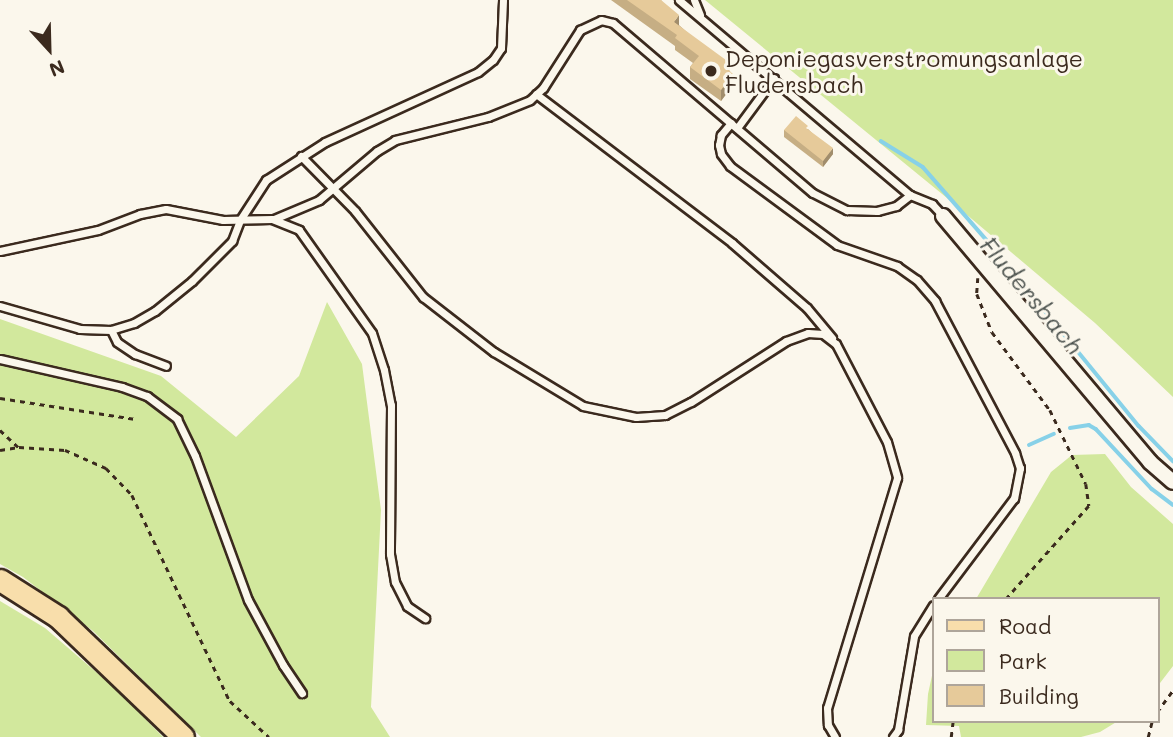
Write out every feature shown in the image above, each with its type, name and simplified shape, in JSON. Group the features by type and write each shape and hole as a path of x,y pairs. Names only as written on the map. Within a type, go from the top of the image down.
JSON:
{"main road":[{"path":"0,580 58,617 183,737"}],"street":[{"path":"943,216 1150,462 1173,482"}],"lane":[{"path":"0,306 80,329 111,330 134,323 175,295 232,241 240,220 265,180 301,156 365,122 478,72 501,48 503,0"},
{"path":"679,0 910,195 932,204 943,216"},
{"path":"694,0 702,19"},
{"path":"0,251 98,230 166,209 207,218 274,219 319,200 377,151 395,140 488,117 537,94 580,30 601,20 612,23 813,193 847,210 877,211 896,206 910,195"},
{"path":"774,78 734,125 721,135 721,154 730,166 837,244 897,266 917,280 935,301 1015,453 1020,468 1014,498 939,597"},
{"path":"537,94 572,118 784,286 807,308 836,344 887,442 897,478 827,708 828,725 835,737"},
{"path":"301,156 335,188 424,297 442,313 494,352 583,406 636,417 665,415 691,402 786,341 808,333 823,334 836,344"},
{"path":"274,219 299,230 313,246 372,333 391,405 391,563 395,582 407,606 425,618"},
{"path":"111,330 117,342 135,354 166,366"},
{"path":"0,359 122,387 147,396 177,419 195,456 248,600 302,693"},
{"path":"894,737 898,730 914,636 932,607"}],"path":[{"path":"980,258 977,295 992,332 1050,410 1086,484 1089,506 1008,597"},
{"path":"0,398 135,419"},
{"path":"0,430 19,447"},
{"path":"0,450 19,447 65,450 106,468 132,495 230,701 270,737"},
{"path":"1159,709 1173,690"}],"green space":[{"path":"705,0 1173,0 1173,397 1095,323"},
{"path":"327,302 362,364 381,510 371,707 390,737 201,737 93,631 23,577 0,564 0,319 161,376 236,437 299,376"},
{"path":"1105,454 1131,487 1173,524 1173,666 1159,684 1159,597 977,597 1051,472 1072,455"},
{"path":"0,601 45,628 117,690 163,737 0,737"},
{"path":"932,676 932,723 1115,723 1100,732 1081,737 961,737 959,726 926,725"}],"building":[{"path":"627,0 661,0 679,15 674,22 730,63 726,68 733,74 721,90 690,67 699,56 675,38 677,35"},
{"path":"796,116 808,126 806,128 833,148 823,161 784,130"}],"waterway":[{"name":"Fludersbach","path":"881,141 923,167 992,246 1139,426 1173,461"},
{"path":"1070,428 1089,425 1096,429 1152,489 1173,505"},
{"path":"1029,445 1054,434"}],"place":[{"name":"Deponiegasverstromungsanlage Fludersbach","path":"711,71"}]}
